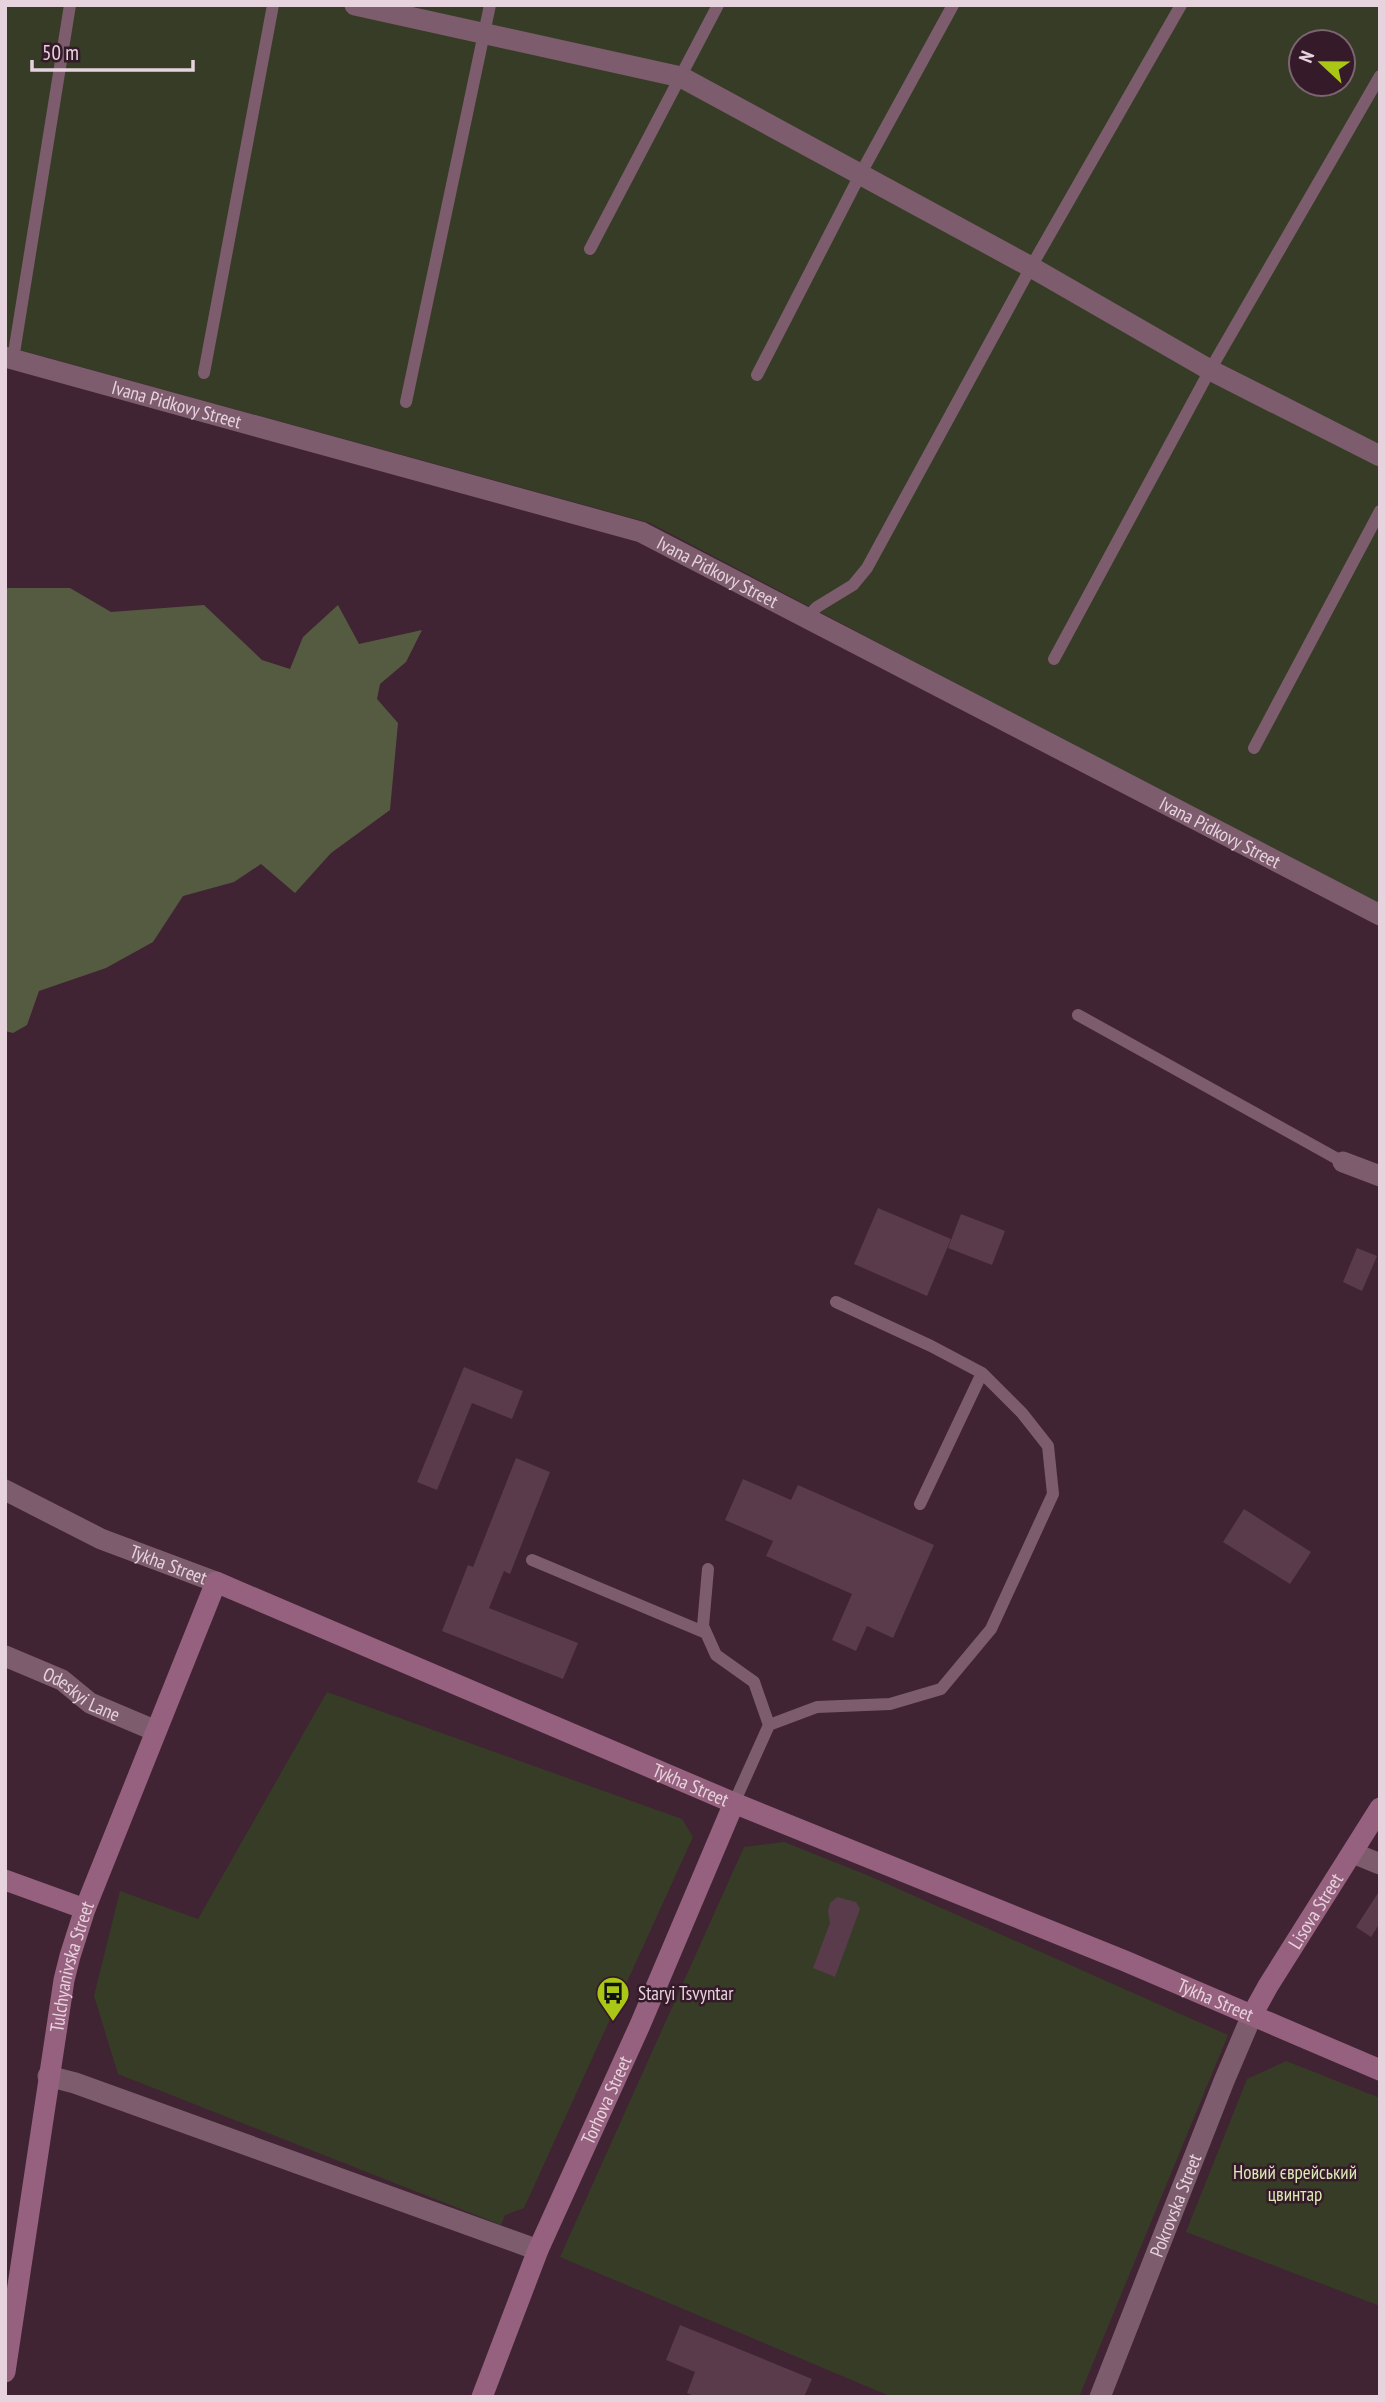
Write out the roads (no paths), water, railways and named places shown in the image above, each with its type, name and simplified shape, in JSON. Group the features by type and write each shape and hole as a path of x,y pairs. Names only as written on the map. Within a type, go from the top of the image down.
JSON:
{"main road":[{"name":"Tulchyanivska Street","path":"5,2372 48,2076 70,1956 85,1909 216,1582"},
{"name":"Tykha Street","path":"216,1582 734,1803 1125,1961 1380,2070"},
{"name":"Torhova Street","path":"482,2397 538,2250 640,2025 734,1803"},
{"name":"Lisova Street","path":"1252,2015 1380,1808"},
{"path":"5,1880 85,1909"}],"street":[{"path":"355,5 681,77 1031,267 1210,370 1380,456"},
{"name":"Ivana Pidkovy Street","path":"9,358 642,532 1380,915"},
{"path":"1343,1162 1380,1176"},
{"name":"Tykha Street","path":"5,1490 101,1539 216,1582"},
{"name":"Odeskyi Lane","path":"5,1656 62,1680 90,1703 156,1731"},
{"path":"1353,1853 1380,1864"},
{"name":"Pokrovska Street","path":"1100,2397 1227,2071 1252,2015"},
{"path":"48,2076 75,2083 538,2250"}],"lane":[{"path":"9,358 70,5"},
{"path":"204,373 273,5"},
{"path":"406,402 490,5"},
{"path":"590,249 718,5"},
{"path":"757,375 861,173 953,5"},
{"path":"806,618 817,607 853,585 867,568 1031,267 1181,5"},
{"path":"1054,659 1210,370 1380,76"},
{"path":"1255,748 1380,511"},
{"path":"1078,1015 1343,1162"},
{"path":"769,1724 817,1707 890,1704 941,1689 991,1629 1053,1494 1048,1446 1022,1413 982,1373 836,1302"},
{"path":"920,1504 982,1373"},
{"path":"532,1560 706,1633"},
{"path":"708,1569 703,1626 716,1655 754,1682 769,1724 734,1803"}],"place":[{"name":"Staryi Tsvyntar","path":"613,2023"}],"park label":[{"name":"Новий єврейський цвинтар","path":"1295,2183"}]}
